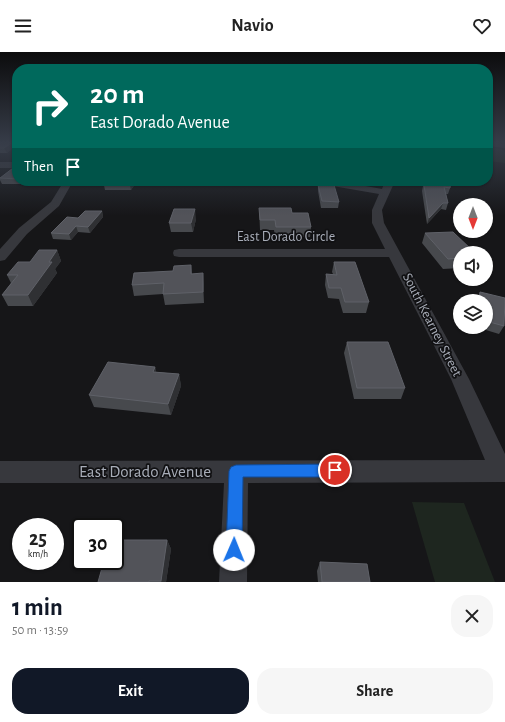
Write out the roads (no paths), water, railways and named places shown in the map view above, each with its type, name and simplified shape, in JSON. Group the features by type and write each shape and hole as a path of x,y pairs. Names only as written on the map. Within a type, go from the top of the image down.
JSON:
{"street":[{"path":"0,257 3,247 55,204 66,186"},
{"name":"South Kearney Street","path":"387,186 378,206 376,216 460,379 503,470"},
{"name":"East Dorado Circle","path":"179,252 394,253"},
{"name":"East Dorado Avenue","path":"0,472 503,470"},
{"path":"233,582 236,471"}]}
